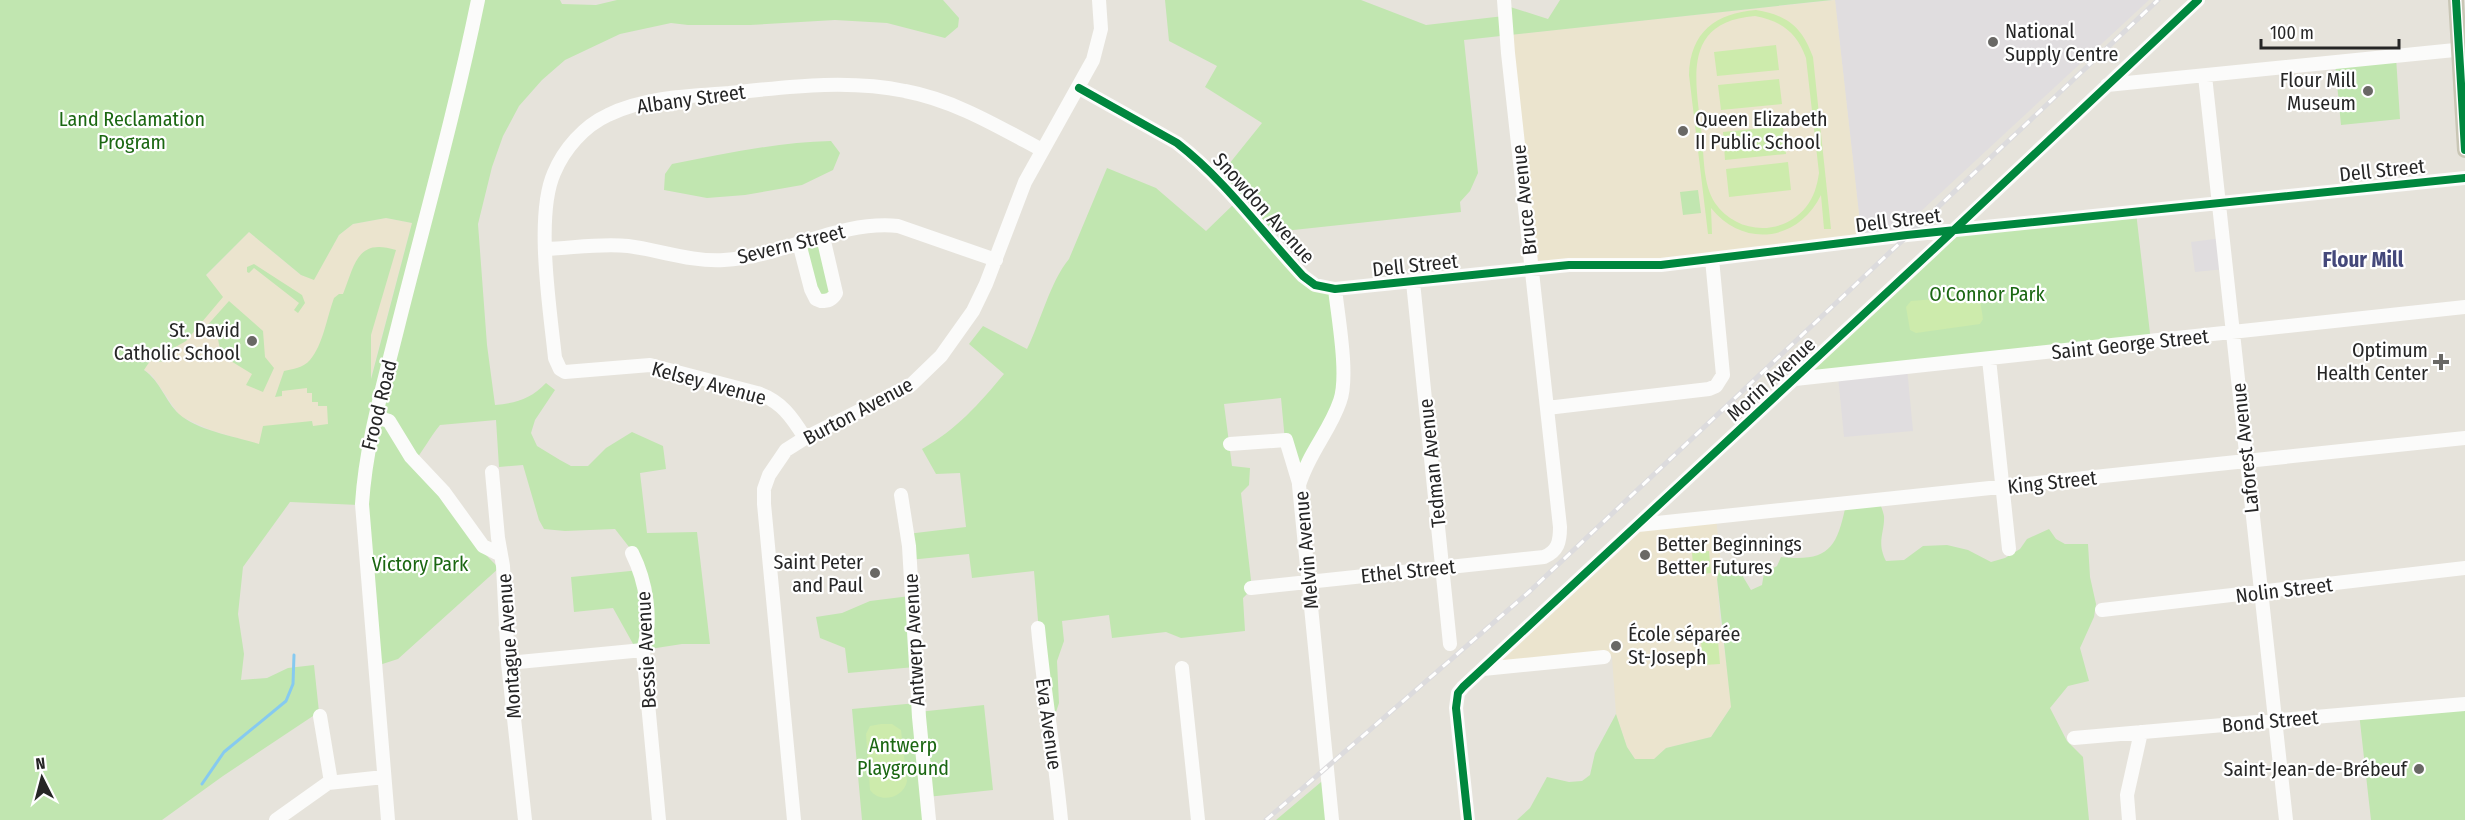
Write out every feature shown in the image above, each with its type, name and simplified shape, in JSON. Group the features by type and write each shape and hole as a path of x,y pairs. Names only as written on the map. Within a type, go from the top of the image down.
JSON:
{"main road":[{"path":"2456,0 2462,49 2465,150"}],"street":[{"name":"Frood Road","path":"388,820 363,504 365,466 375,417 458,92 478,0"},
{"name":"Burton Avenue","path":"794,820 764,489 776,462 786,450 804,438 911,385 941,356 973,311 996,260 1017,200 1042,150 1093,60 1101,29 1099,0"},
{"name":"Bruce Avenue","path":"1504,0 1560,527 1559,543"},
{"name":"Morin Avenue","path":"1468,820 1456,700 1463,687 1795,380 2198,0"},
{"path":"2107,85 2462,49"},
{"name":"Laforest Avenue","path":"2205,76 2286,820"},
{"name":"Albany Street","path":"560,369 555,358 546,249 546,198 553,174 566,151 598,120 629,106 642,104 775,88 849,84 874,86 933,98 960,108 1042,150"},
{"name":"Snowdon Avenue","path":"1079,88 1177,143 1228,190 1303,276 1316,285 1335,290"},
{"name":"Dell Street","path":"1335,290 1587,264 1661,265 1954,230 2465,178"},
{"name":"Severn Street","path":"546,249 626,246 721,260 870,225 898,226 996,260"},
{"path":"799,243 813,295 821,301 826,301 833,298 836,293 823,237"},
{"path":"1547,408 1709,389 1716,386 1724,375 1712,259"},
{"name":"Tedman Avenue","path":"1413,282 1450,644"},
{"name":"Melvin Avenue","path":"1332,820 1299,485 1308,460 1336,411 1342,394 1344,374 1335,290"},
{"name":"Saint George Street","path":"1795,380 2465,307"},
{"path":"1989,359 2009,549"},
{"name":"Kelsey Avenue","path":"560,369 565,372 650,365 757,393 781,405 804,438"},
{"path":"375,417 389,421 411,457 444,492 483,546 501,555"},
{"name":"King Street","path":"1638,525 2465,438"},
{"path":"1230,444 1286,440 1299,485"},
{"name":"Montague Avenue","path":"492,472 501,555 508,663 525,820"},
{"name":"Antwerp Avenue","path":"901,495 909,546 919,717 929,820"},
{"name":"Ethel Street","path":"1251,588 1544,557 1556,549 1559,543"},
{"name":"Bessie Avenue","path":"632,553 642,576 647,614 647,638 643,650 659,820"},
{"name":"Nolin Street","path":"2102,610 2465,568"},
{"name":"Eva Avenue","path":"1038,628 1044,694 1053,743 1061,820"},
{"path":"508,663 643,650"},
{"path":"1483,669 1604,657"},
{"path":"1182,668 1198,820"},
{"name":"Bond Street","path":"2074,738 2465,704"},
{"path":"320,716 332,782"},
{"path":"2129,820 2127,795 2141,732"},
{"path":"276,820 332,782 384,777"}],"shaded area":[{"path":"1835,0 2149,0 1892,238 1862,241"},
{"name":"Queen Elizabeth II Public School","path":"1835,0 1862,241 1532,270 1507,35"},
{"name":"St. David Catholic School","path":"386,218 412,223 356,433 261,445 213,431 180,416 152,375 137,365 188,294 249,232 301,275 314,279 339,235 353,224"},
{"path":"2222,238 2225,269 2195,272 2191,242"},
{"path":"1907,368 1913,431 1844,437 1838,376"},
{"name":"École séparée St-Joseph","path":"1716,518 1721,563 1717,579 1720,621 1731,707 1711,737 1666,748 1654,759 1635,759 1627,747 1616,714 1612,657 1484,669 1638,526"}],"green space":[{"name":"Land Reclamation Program","path":"0,0 560,0 562,4 596,5 617,0 943,0 959,18 958,27 945,38 887,23 835,20 750,25 671,23 620,34 565,60 542,80 519,106 503,136 492,167 478,224 487,345 495,405 523,399 535,393 546,383 555,390 535,420 531,433 537,446 571,466 588,466 606,448 632,432 663,446 666,469 640,473 647,533 697,532 710,644 682,644 637,651 613,608 574,612 571,577 640,570 633,552 615,529 565,531 544,529 539,520 523,465 499,467 496,420 440,425 412,464 499,568 398,659 373,667 359,505 290,502 243,567 238,614 244,654 241,680 267,678 288,668 314,665 319,712 162,820 0,820","holes":["386,218 412,223 371,379 371,335 396,250 383,247 373,248 359,256 343,294 334,298 321,339 310,360 294,369 284,371 275,397 282,396 282,391 307,388 307,393 312,393 312,402 318,402 318,406 327,406 328,424 313,426 312,421 263,426 259,444 217,432 186,420 170,403 155,380 144,370 150,361 169,362 172,349 186,341 223,297 206,275 249,232 301,275 314,280 339,235 353,224"]},
{"path":"1165,0 1361,0 1426,25 1504,16 1504,5 1548,19 1560,0 1832,0 1464,40 1478,173 1470,191 1460,202 1461,212 1265,233 1291,264 1334,290 1343,385 1303,469 1285,441 1281,398 1224,404 1232,466 1250,468 1249,485 1241,493 1252,589 1243,598 1245,631 1181,638 1166,632 1112,638 1109,615 1062,621 1064,641 1057,661 1059,703 1051,727 1044,694 1034,571 972,578 969,554 909,560 907,534 966,527 960,473 936,474 922,449 966,416 1004,374 969,344 983,326 1027,349 1056,279 1069,259 1107,168 1156,188 1206,231 1237,201 1217,179 1262,123 1205,87 1217,66 1169,41"},
{"path":"1756,10 1785,19 1798,30 1809,47 1813,57 1831,229 1824,229 1821,195 1811,211 1799,222 1785,230 1769,234 1754,234 1738,229 1724,221 1711,208 1712,234 1708,234 1689,75 1691,60 1694,47 1708,28 1729,15","holes":["1755,16 1765,18 1787,29 1798,42 1806,58 1819,173 1811,199 1796,217 1772,227 1759,228 1735,221 1724,213 1711,196 1705,171 1696,76 1698,58 1704,42 1714,30 1731,21"]},
{"path":"1776,45 1779,70 1717,76 1714,52"},
{"name":"Flour Mill Museum","path":"2396,57 2400,119 2341,125 2335,63"},
{"path":"1779,79 1782,104 1721,110 1718,85"},
{"path":"1783,126 1786,154 1725,160 1723,132"},
{"path":"831,141 840,153 833,170 802,185 745,195 707,198 664,190 665,174 672,164 771,146"},
{"path":"1788,162 1791,190 1729,197 1726,169"},
{"path":"1698,190 1701,213 1683,215 1680,192"},
{"name":"O'Connor Park","path":"2136,212 2151,342 1795,380 1955,230"},
{"path":"823,238 835,293 821,300 800,245"},
{"path":"254,264 302,295 305,303 298,313 294,310 299,303 254,268 249,273 247,272 247,267"},
{"path":"1973,296 1980,300 1983,319 1980,324 1916,333 1910,330 1906,307 1911,301"},
{"path":"229,301 263,331 265,357 274,368 263,392 246,385 252,374 221,355 218,339 204,329"},
{"path":"1879,501 1884,516 1881,543 1886,561 1904,560 1923,546 1947,545 1968,550 1991,562 2005,558 2020,549 2027,539 2049,529 2056,539 2065,544 2088,544 2090,577 2096,604 2094,617 2080,648 2089,681 2068,686 2050,708 2067,741 2083,757 2089,820 1517,820 1530,808 1547,777 1569,782 1582,781 1590,775 1595,753 1616,714 1627,747 1635,759 1654,759 1666,748 1711,737 1731,707 1717,579 1721,563 1742,575 1751,590 1762,585 1764,573 1777,566 1781,557 1810,557 1828,549 1839,532 1846,504"},
{"path":"1709,551 1711,573 1694,575 1692,553"},
{"path":"910,596 915,667 848,673 845,648 820,638 816,617 842,613 870,601"},
{"path":"1717,629 1720,664 1703,665 1700,630"},
{"name":"Antwerp Playground","path":"917,703 918,712 984,705 993,790 927,797 929,820 862,820 852,709"},
{"path":"2465,703 2465,820 2371,820 2359,713"},
{"path":"892,724 901,730 907,781 901,792 885,798 870,790 866,734 870,726"},
{"path":"1327,777 1332,820 1276,820"}],"waterway":[{"path":"202,784 224,752 286,701 293,684 294,655"}],"railway":[{"path":"1266,820 1530,591 2158,0"}],"cycle path":[{"path":"1468,820 1456,708 1458,693 1463,687 2198,0"},
{"path":"2456,0 2465,150"},
{"path":"1079,88 1177,143 1211,173 1303,276 1315,285 1335,289 1569,265 1661,265 1907,235 2465,178"}],"place":[{"name":"National Supply Centre","path":"1993,42"},
{"name":"Flour Mill Museum","path":"2368,91"},
{"name":"Queen Elizabeth II Public School","path":"1683,131"},
{"name":"St. David Catholic School","path":"252,341"},
{"name":"Optimum Health Center","path":"2441,362"},
{"name":"Better Beginnings Better Futures","path":"1645,555"},
{"name":"Saint Peter and Paul","path":"875,573"},
{"name":"École séparée St-Joseph","path":"1616,646"},
{"name":"Saint-Jean-de-Brébeuf","path":"2419,769"}],"district":[{"name":"Flour Mill","path":"2363,260"}],"park label":[{"name":"Victory Park","path":"420,564"}]}
